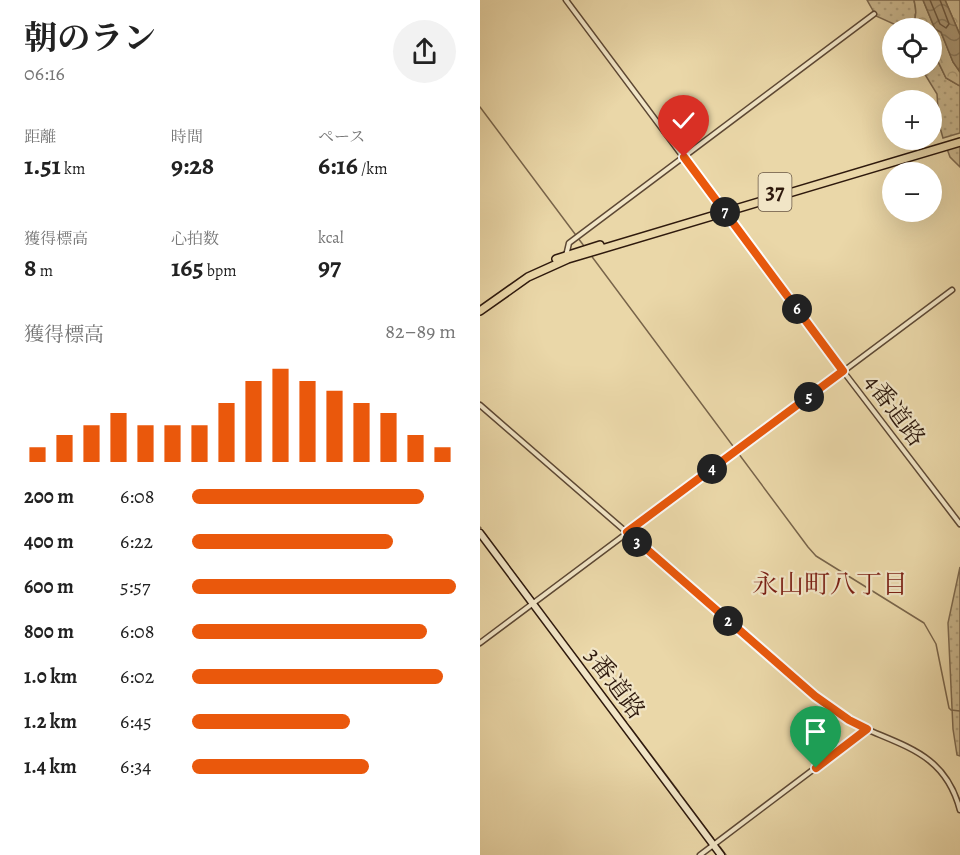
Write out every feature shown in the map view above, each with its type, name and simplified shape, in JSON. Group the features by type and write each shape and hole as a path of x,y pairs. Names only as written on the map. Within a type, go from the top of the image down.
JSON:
{"main road":[{"name":"37","path":"480,306 526,274 566,257 960,137"},
{"name":"37","path":"723,210 960,142"},
{"name":"37","path":"480,311 528,277 566,257"}],"street":[{"name":"4番道路","path":"566,0 960,524"},
{"path":"566,257 569,243 579,235 874,14"},
{"path":"480,643 952,290"},
{"path":"480,405 815,696 849,720 903,743 926,756 948,781 960,810"},
{"name":"3番道路","path":"480,533 721,855"},
{"path":"700,855 867,729"}],"green space":[{"path":"867,0 914,0 915,18 882,19 876,16"},
{"path":"914,0 923,0 930,18 915,18"},
{"path":"945,0 960,0 960,35"},
{"path":"942,34 953,62 960,72 960,86 946,78 942,70"},
{"path":"942,70 946,78 960,86 960,133 943,138 942,90 935,90 927,78 942,78"},
{"path":"960,142 960,167 950,157 946,146"},
{"path":"960,567 960,756 957,755 953,729 948,623"}],"water":[{"path":"923,0 945,0 960,35 960,72 953,62 942,34 942,18 930,18"}],"waterway":[{"path":"480,107 584,246"},
{"path":"590,254 816,556 924,623 936,644 949,708 960,711"},
{"path":"485,534 504,560"},
{"path":"508,565 533,598"},
{"path":"538,606 583,665"},
{"path":"587,671 626,722"},
{"path":"630,727 679,792"},
{"path":"683,798 713,838"},
{"path":"720,847 726,855"}],"district":[{"name":"永山町八丁目","path":"830,584"}],"route":[{"path":"684,157 843,371 627,532 815,696 849,720 867,729 816,768"}]}
